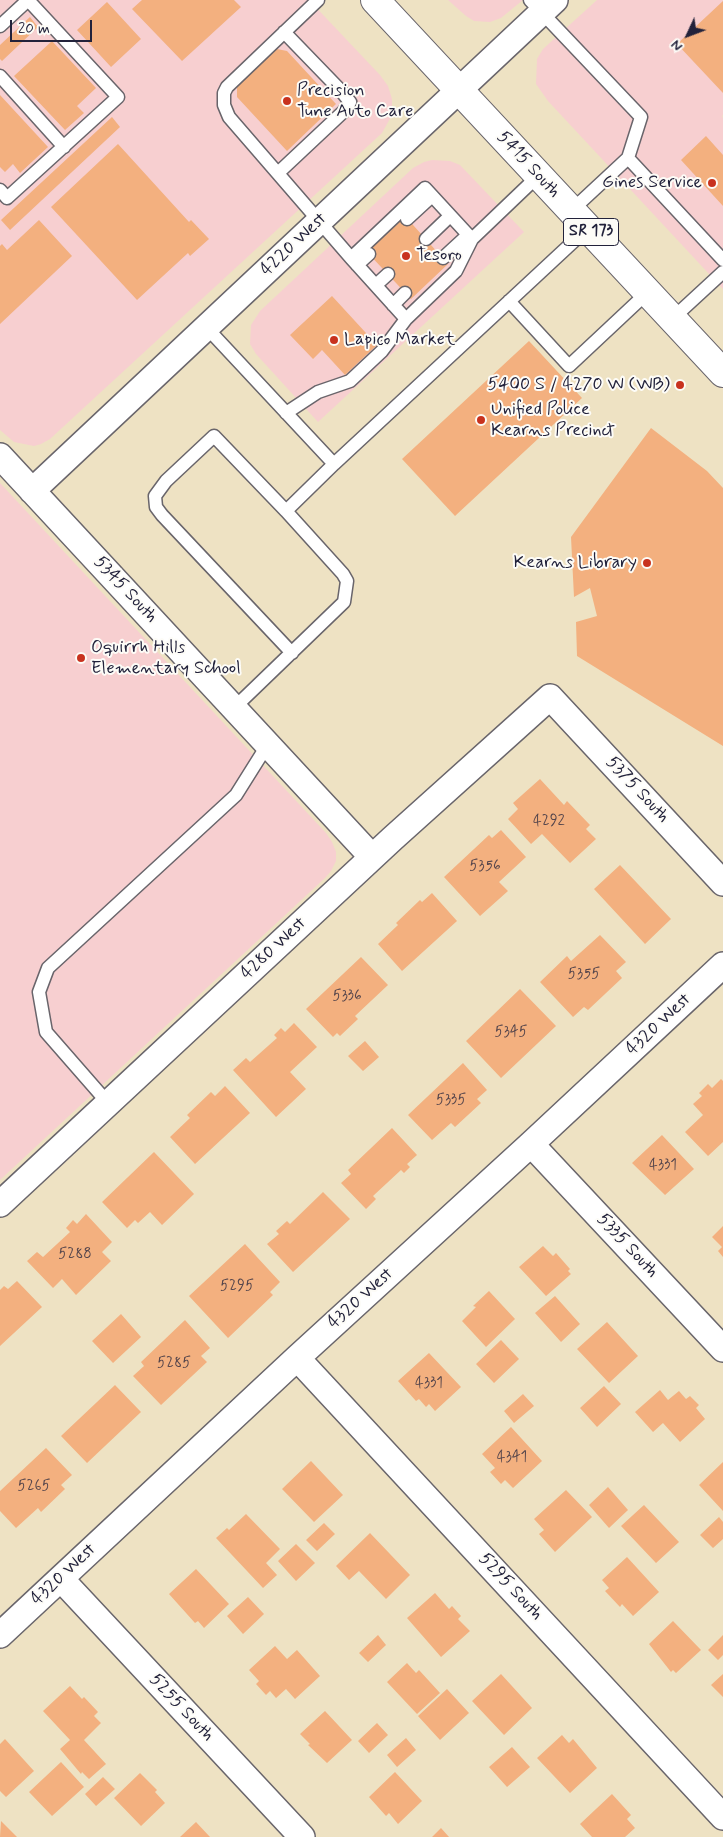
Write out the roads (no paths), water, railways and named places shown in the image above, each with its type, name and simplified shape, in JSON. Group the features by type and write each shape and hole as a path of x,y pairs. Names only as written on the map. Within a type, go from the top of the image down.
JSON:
{"main road":[{"name":"5415 South","path":"376,0 723,373"}],"street":[{"name":"4220 West","path":"32,490 459,90 542,4"},
{"name":"5345 South","path":"0,456 372,857"},
{"name":"4280 West","path":"0,1204 372,857 550,697"},
{"name":"5375 South","path":"550,697 723,883"},
{"name":"4320 West","path":"0,1635 723,965"},
{"name":"5335 South","path":"531,1144 723,1349"},
{"name":"5295 South","path":"297,1358 723,1817"},
{"name":"5255 South","path":"60,1579 302,1837"}],"lane":[{"path":"0,26 28,0 118,97 8,198 0,190"},
{"path":"318,0 227,86 224,93 224,105 229,116 354,262 406,319"},
{"path":"286,512 334,464 509,301 579,220 628,158 641,118 542,4"},
{"path":"278,173 343,112 350,102 284,32"},
{"path":"0,76 64,147"},
{"path":"628,158 723,260"},
{"path":"443,258 470,237 538,176"},
{"path":"354,262 425,188 470,237"},
{"path":"407,219 432,196"},
{"path":"426,239 450,216"},
{"path":"286,413 318,392 350,381 382,351 406,319 456,271 470,237"},
{"path":"354,262 369,254"},
{"path":"672,319 723,272"},
{"path":"376,285 388,274"},
{"path":"509,301 569,366 648,292"},
{"path":"393,305 405,293"},
{"path":"207,328 334,464"},
{"path":"234,708 344,602 347,582 344,574 214,436 159,489 156,496 156,507 292,652"},
{"path":"108,1103 46,1032 39,992 48,968 236,796 268,744"}],"place":[{"name":"Precision Tune Auto Care","path":"287,101"},
{"name":"Gines Service","path":"712,183"},
{"name":"Tesoro","path":"406,256"},
{"name":"Lapico Market","path":"334,340"},
{"name":"5400 S / 4270 W (WB)","path":"680,385"},
{"name":"Unified Police Kearns Precinct","path":"481,420"},
{"name":"Kearns Library","path":"647,563"},
{"name":"Oquirrh Hills Elementary School","path":"81,658"}]}
